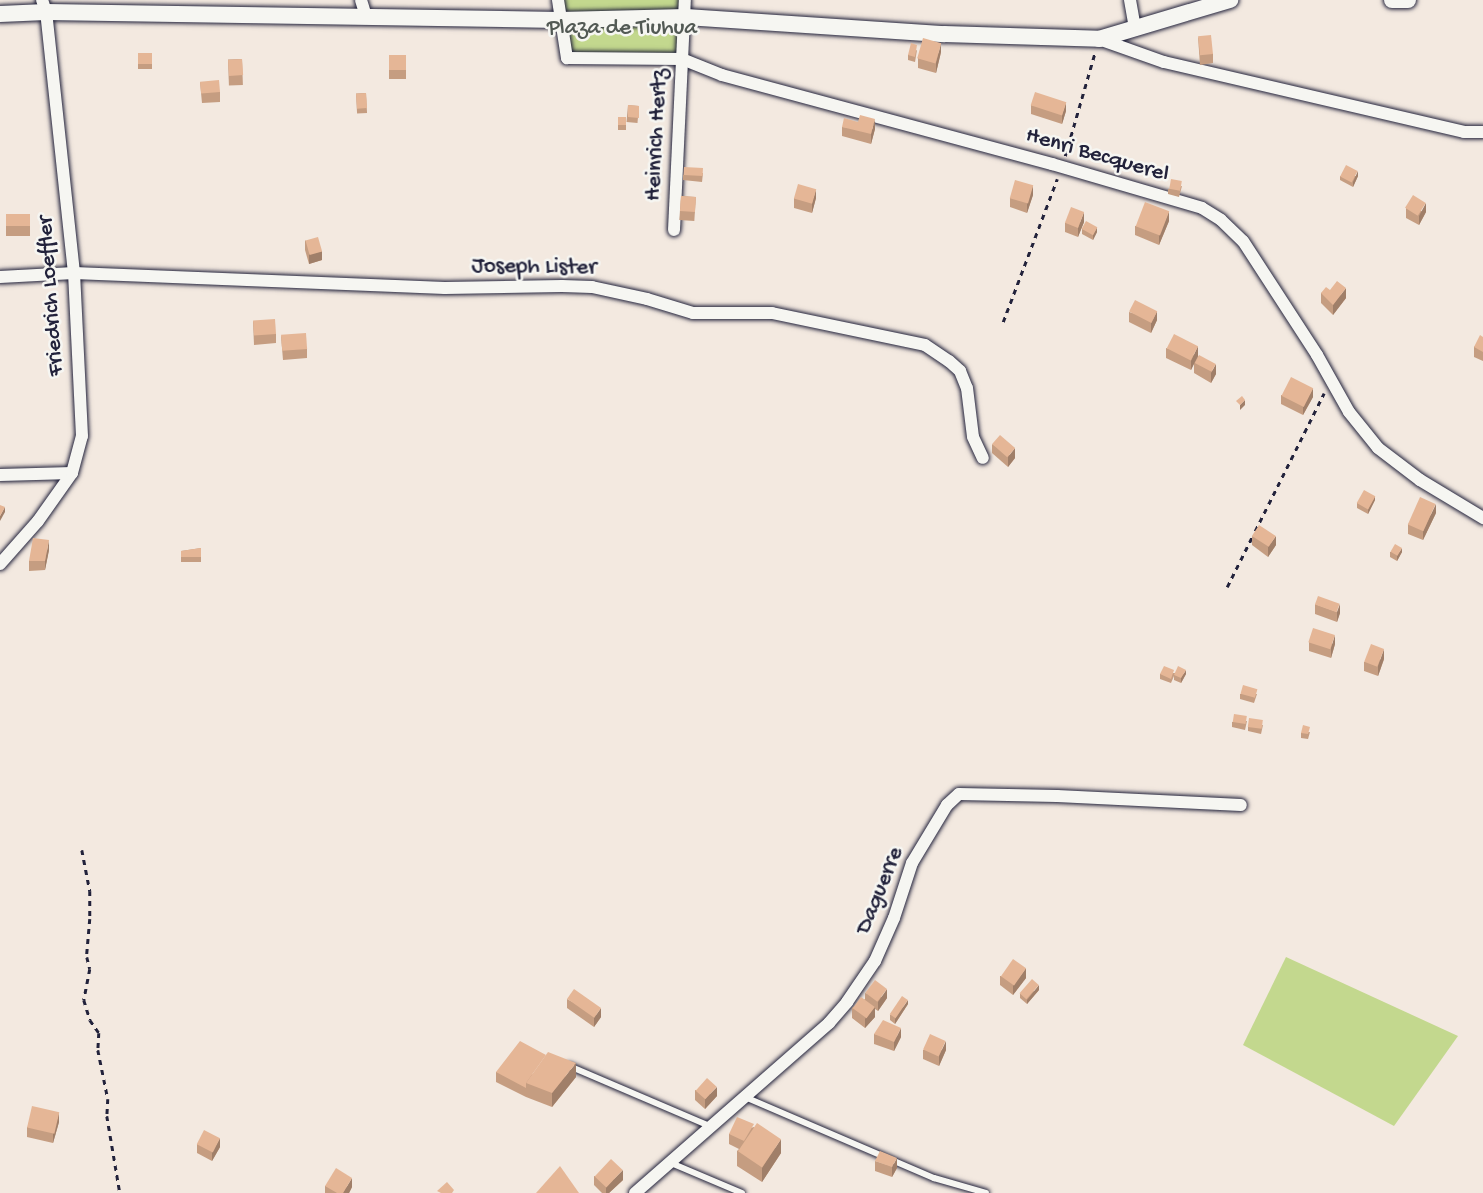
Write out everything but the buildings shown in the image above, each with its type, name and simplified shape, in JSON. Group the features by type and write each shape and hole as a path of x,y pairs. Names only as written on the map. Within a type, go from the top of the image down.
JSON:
{"street":[{"path":"361,0 366,16"},
{"path":"558,0 560,20"},
{"name":"Heinrich Hertz","path":"674,230 685,0"},
{"path":"1130,0 1135,29"},
{"path":"0,14 44,6 560,20 686,18 944,34 1099,38 1230,0"},
{"path":"1392,0 1408,0"},
{"name":"Friedrich Loeffler","path":"0,564 38,521 72,472 82,436 74,273 44,6"},
{"name":"Henri Becquerel","path":"560,20 567,58 682,59 722,75 1202,208 1221,220 1243,242 1286,305 1349,412 1378,448 1420,480 1483,518"},
{"path":"1099,38 1164,62 1464,132 1483,132"},
{"name":"Joseph Lister","path":"0,277 74,273 444,288 592,287 693,313 772,313 925,345 960,371 967,388 973,437 983,458"},
{"path":"0,475 72,472"},
{"name":"Daguerre","path":"635,1193 829,1023 847,1002 875,961 894,918 912,863 947,805 959,794 1241,805"}],"lane":[{"path":"557,1062 712,1126"},
{"path":"745,1097 934,1178 986,1193"},
{"path":"671,1163 742,1193"}],"path":[{"path":"1003,322 1061,167 1099,38"},
{"path":"1227,587 1331,381"},
{"path":"82,850 90,891 87,957 90,969 84,1000 90,1020 99,1033 98,1051 108,1099 107,1116 120,1193"}],"green space":[{"name":"Plaza de Tiuhua","path":"563,0 681,0 681,56 563,56"},
{"path":"1286,957 1458,1036 1394,1126 1243,1045"}]}
